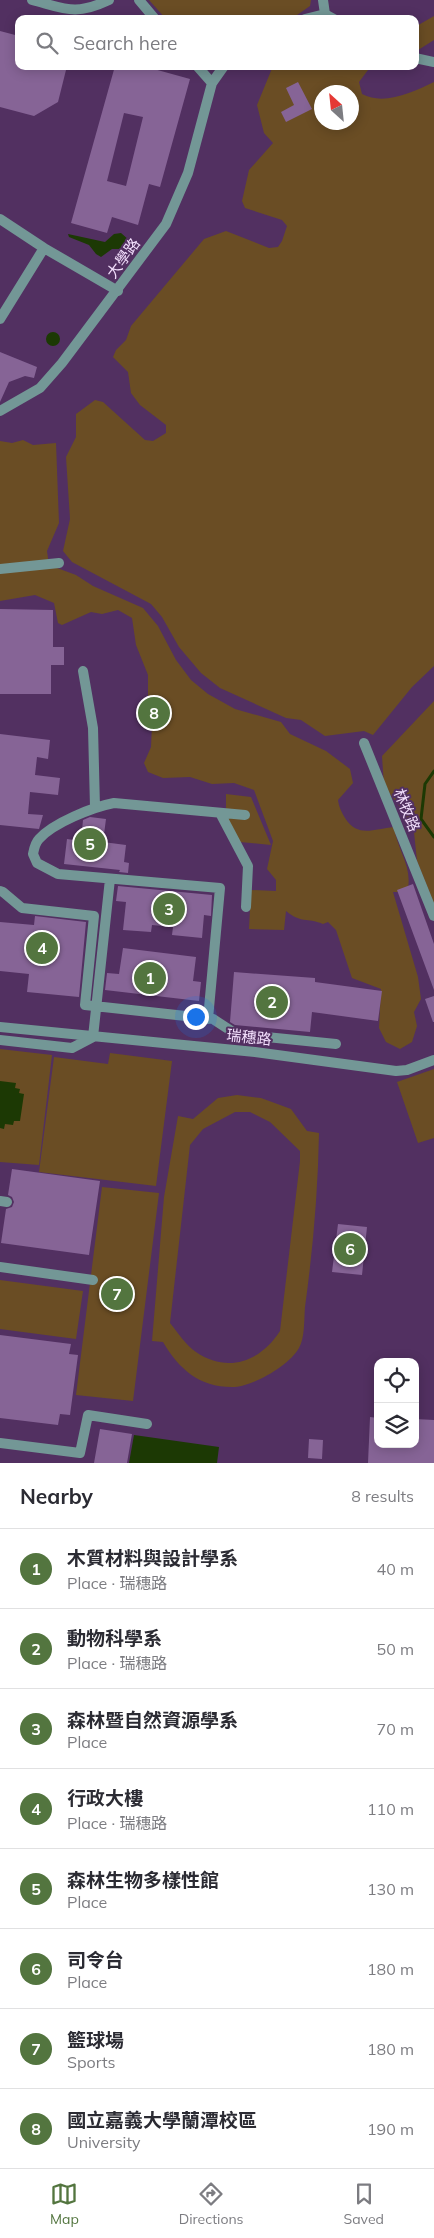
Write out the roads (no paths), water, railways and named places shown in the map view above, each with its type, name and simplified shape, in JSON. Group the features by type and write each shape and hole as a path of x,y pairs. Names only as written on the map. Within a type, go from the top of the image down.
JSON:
{"street":[{"path":"32,0 72,11 95,6 110,0"},
{"path":"139,0 152,15"},
{"path":"323,0 330,15"},
{"path":"419,59 434,62"},
{"path":"201,70 212,83 221,70"},
{"name":"大學路","path":"0,411 40,388 118,291 166,224 188,173 212,83"},
{"path":"0,219 44,248 118,291"},
{"path":"0,319 44,248"},
{"path":"0,569 59,563"},
{"path":"83,671 93,728 95,807"},
{"name":"林牧路","path":"364,743 434,916"},
{"path":"208,1019 220,888 58,874 37,863 33,854 40,838 66,821 95,807 114,804 245,815"},
{"path":"220,813 248,866 246,907"},
{"path":"0,1040 72,1048 93,1036 110,879"},
{"path":"0,891 22,908 94,916 85,1005 213,1019 236,1034 336,1044"},
{"name":"瑞穗路","path":"0,1027 255,1052 396,1071 407,1070 434,1060"},
{"path":"0,1267 93,1280"},
{"path":"0,1443 80,1458 88,1415 147,1424"}],"waterway":[{"path":"434,771 425,784 421,819 434,837"}],"place":[{"name":"國立嘉義大學蘭潭校區","path":"154,713"},
{"name":"森林生物多樣性館","path":"90,844"},
{"name":"森林暨自然資源學系","path":"169,909"},
{"name":"行政大樓","path":"42,948"},
{"name":"木質材料與設計學系","path":"150,978"},
{"name":"動物科學系","path":"272,1002"},
{"name":"司令台","path":"350,1249"},
{"name":"籃球場","path":"117,1294"}]}
